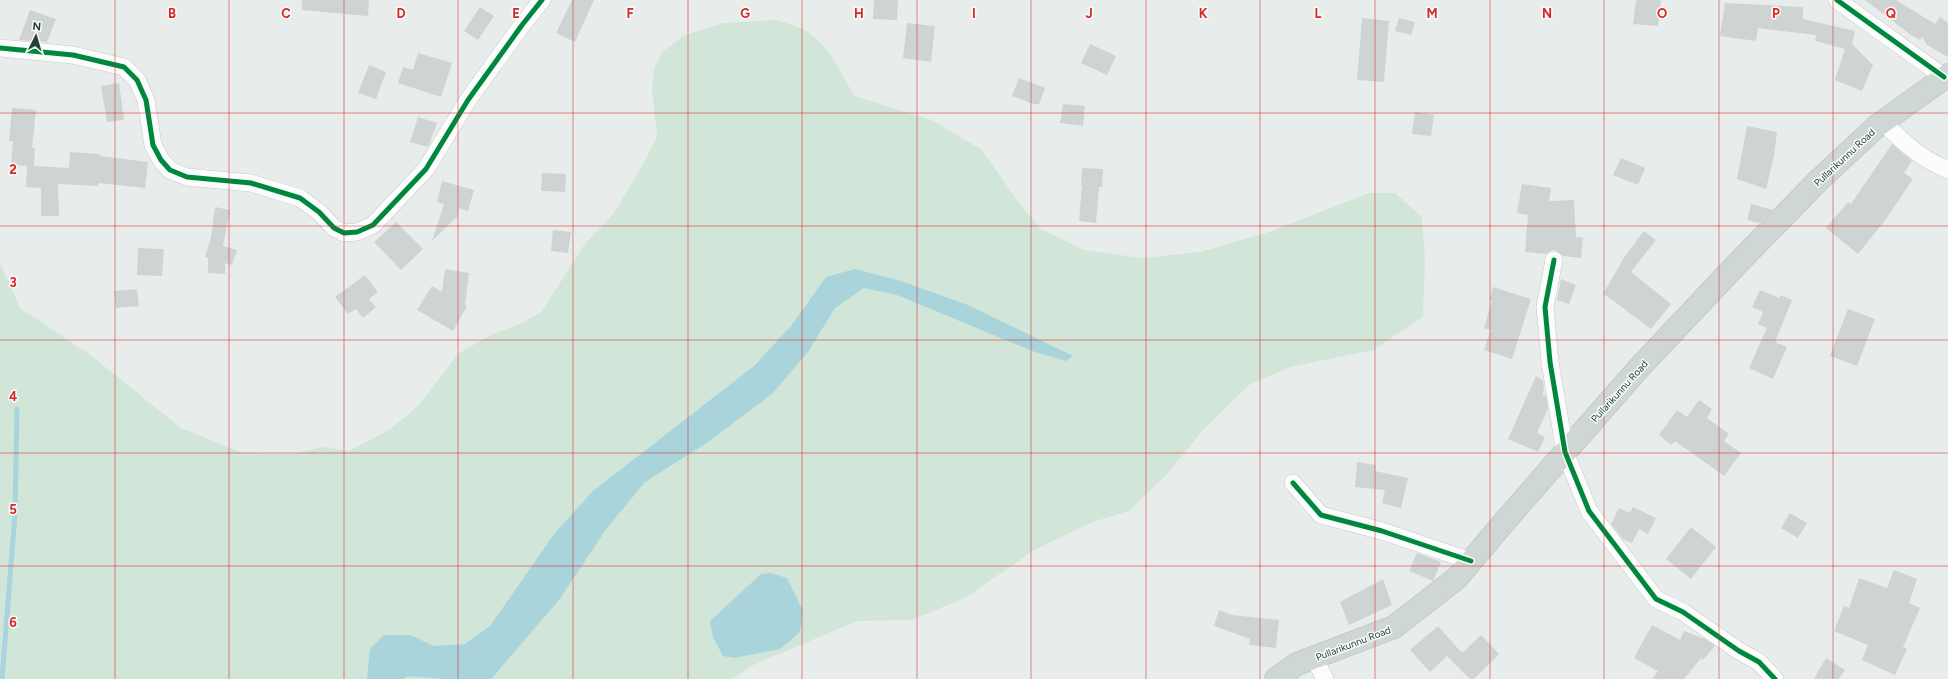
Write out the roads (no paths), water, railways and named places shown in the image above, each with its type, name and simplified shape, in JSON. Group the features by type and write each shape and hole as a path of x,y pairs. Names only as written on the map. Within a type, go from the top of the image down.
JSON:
{"main road":[{"name":"Pullarikunnu Road","path":"1276,679 1297,664 1394,627 1457,578 1638,369 1737,264 1818,181 1883,122 1946,76"}],"street":[{"path":"0,48 73,54 124,67 137,80 146,100 153,145 161,160 170,170 187,178 251,183 300,198 319,212 334,228 344,233 358,232 373,224 426,169 468,100 522,25 542,0"},
{"path":"1837,0 1946,76"},
{"path":"1883,122 1919,155 1948,170"},
{"path":"1554,260 1545,307 1550,362 1565,452 1589,511 1656,599 1683,612 1739,651 1759,662 1775,679"},
{"path":"1294,483 1321,515 1382,531 1472,561"},
{"path":"1314,658 1325,679"}],"water":[{"path":"855,269 901,281 968,305 1073,356 1066,361 1032,351 897,295 864,288 835,308 808,352 772,394 708,442 645,482 607,528 559,600 491,679 443,679 407,676 404,679 367,679 370,649 384,635 411,635 433,646 465,644 490,626 554,534 593,491 754,366 791,326 826,277"},
{"path":"770,573 787,578 803,611 800,632 780,649 734,658 723,656 713,637 710,621 761,574"}],"waterway":[{"path":"2,679 15,514 17,409"}]}
